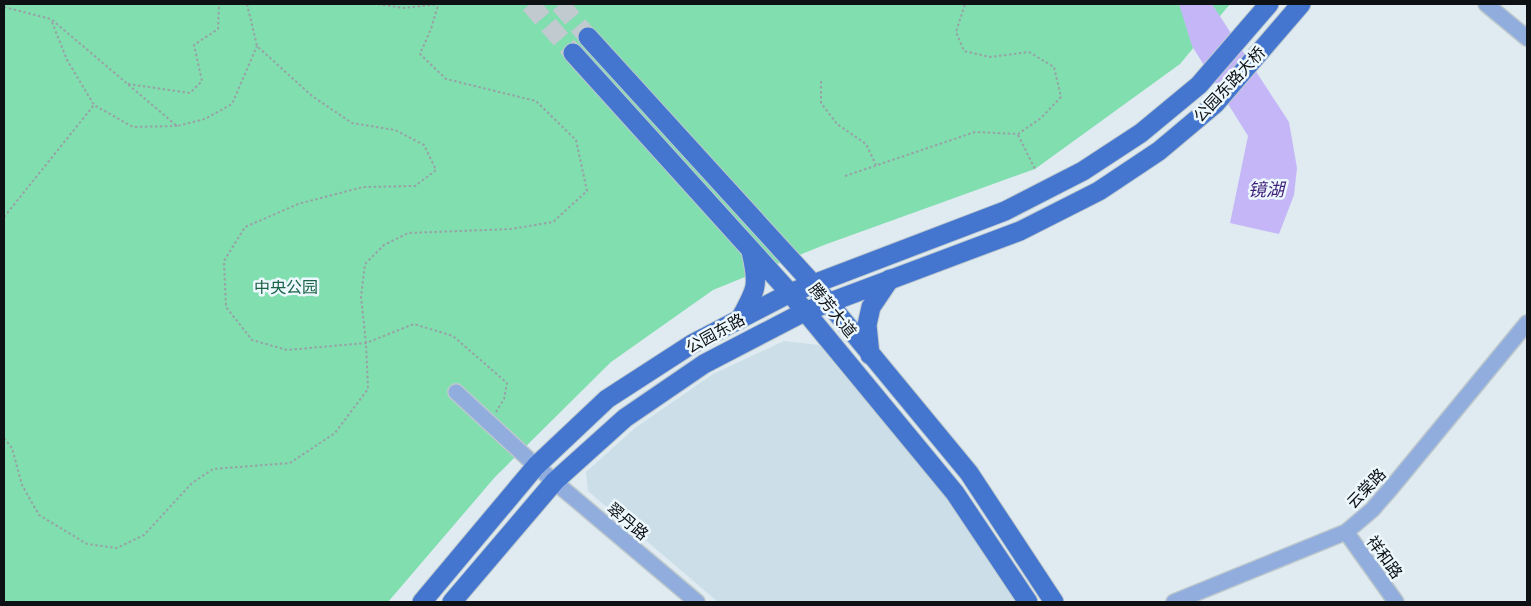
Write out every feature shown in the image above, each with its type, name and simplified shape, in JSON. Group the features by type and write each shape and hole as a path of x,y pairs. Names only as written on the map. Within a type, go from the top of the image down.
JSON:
{"main road":[{"name":"公园东路大桥","path":"1083,171 1140,133 1199,85 1269,4"},
{"name":"公园东路大桥","path":"1099,191 1159,152 1215,104 1301,4"},
{"name":"腾芳大道","path":"588,37 813,284 969,473 1054,602"},
{"name":"腾芳大道","path":"573,53 790,293 955,493 1028,602"},
{"name":"公园东路","path":"422,602 536,466 607,399 692,344 790,293 1006,211 1083,171"},
{"name":"公园东路","path":"452,602 555,481 625,418 704,364 804,312 1020,231 1099,191"},
{"path":"740,319 754,293 757,277 751,250"},
{"path":"870,355 867,325 871,307 890,279"}],"street":[{"path":"1486,4 1527,38"},
{"name":"云棠路","path":"1174,602 1346,532 1372,510 1392,487 1527,323"},
{"name":"翠丹路","path":"456,392 536,466 697,602"},
{"name":"祥和路","path":"1346,532 1396,602"}],"path":[{"path":"128,84 190,93 202,81 194,45 218,29 219,4"},
{"path":"51,20 67,60 94,105 133,127 177,126 205,119 232,104 257,46 248,4"},
{"path":"4,438 12,448 22,485 39,515 87,544 116,548 144,535 192,483 213,469 290,463 335,433 368,389 361,297 365,264 384,245 408,233 511,229 553,222 587,191 576,140 536,101 446,79 420,54 439,4 403,8 378,4"},
{"path":"845,176 975,132 1018,134 1041,118 1061,96 1054,67 1029,52 990,57 964,51 956,32 965,4"},
{"path":"4,7 51,20 177,126"},
{"path":"257,46 312,96 352,123 395,130 424,145 436,170 415,186 363,187 298,204 245,227 224,262 226,307 252,340 287,350 366,344 414,324 453,336 507,382 504,399 495,414"},
{"path":"821,81 821,103 836,124 866,144 876,165"},
{"path":"4,217 94,105"},
{"path":"1018,134 1035,169"}],"shaded area":[{"path":"784,341 819,345 947,499 1018,602 718,602 588,491 586,472 635,428 713,374"}],"green space":[{"name":"中央公园","path":"4,4 1230,4 1180,64 1035,169 824,245 713,290 611,362 495,477 388,602 6,602 4,600"}],"water":[{"name":"镜湖","path":"1179,4 1212,4 1289,122 1297,168 1294,195 1279,234 1230,223 1248,136 1192,46"}],"tunnel":[{"path":"530,4 573,53"},
{"path":"560,4 588,37"}]}
